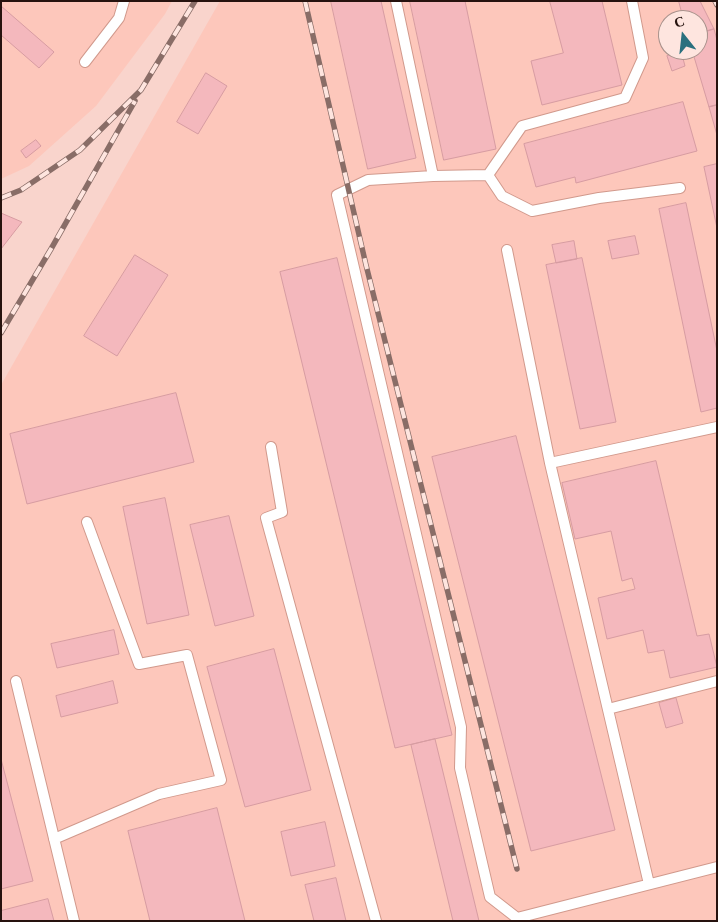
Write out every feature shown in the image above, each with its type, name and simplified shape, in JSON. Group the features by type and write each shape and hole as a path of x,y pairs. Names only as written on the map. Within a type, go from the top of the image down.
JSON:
{"lane":[{"path":"85,62 119,18 124,1"},
{"path":"396,1 433,176"},
{"path":"488,176 522,126 625,98 643,58 632,1"},
{"path":"488,176 433,176 368,180 337,195 462,727 460,768 490,897 517,918 717,867"},
{"path":"488,176 502,196 532,211 600,198 680,188"},
{"path":"507,250 550,463 649,884"},
{"path":"550,463 717,427"},
{"path":"271,447 282,512 266,518 376,921"},
{"path":"54,839 159,794 221,780 187,655 140,664 87,522"},
{"path":"16,681 74,921"},
{"path":"608,709 717,681"}],"shaded area":[{"path":"1,1 172,1 165,14 96,106 29,166 1,179"},
{"path":"220,1 717,1 717,921 1,921 1,385"}],"building":[{"path":"331,1 381,1 416,158 368,169"},
{"path":"410,1 465,1 496,149 444,160"},
{"path":"550,1 602,1 622,85 542,105 531,61 563,53"},
{"path":"679,1 700,1 704,10 681,10"},
{"path":"1,6 54,52 39,68 1,35"},
{"path":"708,17 714,29 708,31"},
{"path":"714,29 717,40 717,105 709,107 695,60 708,60 708,31"},
{"path":"668,60 683,60 685,66 672,71"},
{"path":"206,73 227,86 198,134 177,122"},
{"path":"683,102 697,151 576,183 575,177 536,187 524,144"},
{"path":"717,105 717,135 709,107"},
{"path":"36,140 41,146 26,158 21,151"},
{"path":"717,164 717,228 704,167"},
{"path":"686,203 717,351 717,408 701,412 659,209"},
{"path":"1,213 22,222 1,249"},
{"path":"635,236 639,254 612,259 608,241"},
{"path":"574,241 577,259 556,263 552,245"},
{"path":"135,255 168,275 117,356 84,336"},
{"path":"337,258 452,735 395,748 280,272"},
{"path":"582,258 616,422 580,429 546,265"},
{"path":"176,393 194,462 27,504 10,434"},
{"path":"516,436 615,830 531,851 432,457"},
{"path":"656,461 697,636 709,634 717,667 670,678 664,650 648,653 643,630 607,639 598,598 635,589 632,578 622,581 611,531 575,539 562,483"},
{"path":"165,498 189,615 147,624 123,507"},
{"path":"229,516 254,616 215,626 190,525"},
{"path":"114,630 119,654 57,668 51,644"},
{"path":"274,649 311,790 245,807 207,667"},
{"path":"113,681 118,703 61,717 56,696"},
{"path":"676,698 683,723 666,728 659,703"},
{"path":"435,739 479,921 453,921 411,745"},
{"path":"1,759 33,881 1,889"},
{"path":"217,808 245,921 150,921 128,831"},
{"path":"325,822 335,866 291,876 281,832"},
{"path":"336,878 346,921 314,921 305,885"},
{"path":"48,899 54,921 1,921 1,911"}],"railway":[{"path":"1,198 21,190 80,150 141,90 195,1"},
{"path":"305,1 366,265 517,869"},
{"path":"715,1 717,5"},
{"path":"1,333 135,101"}]}
